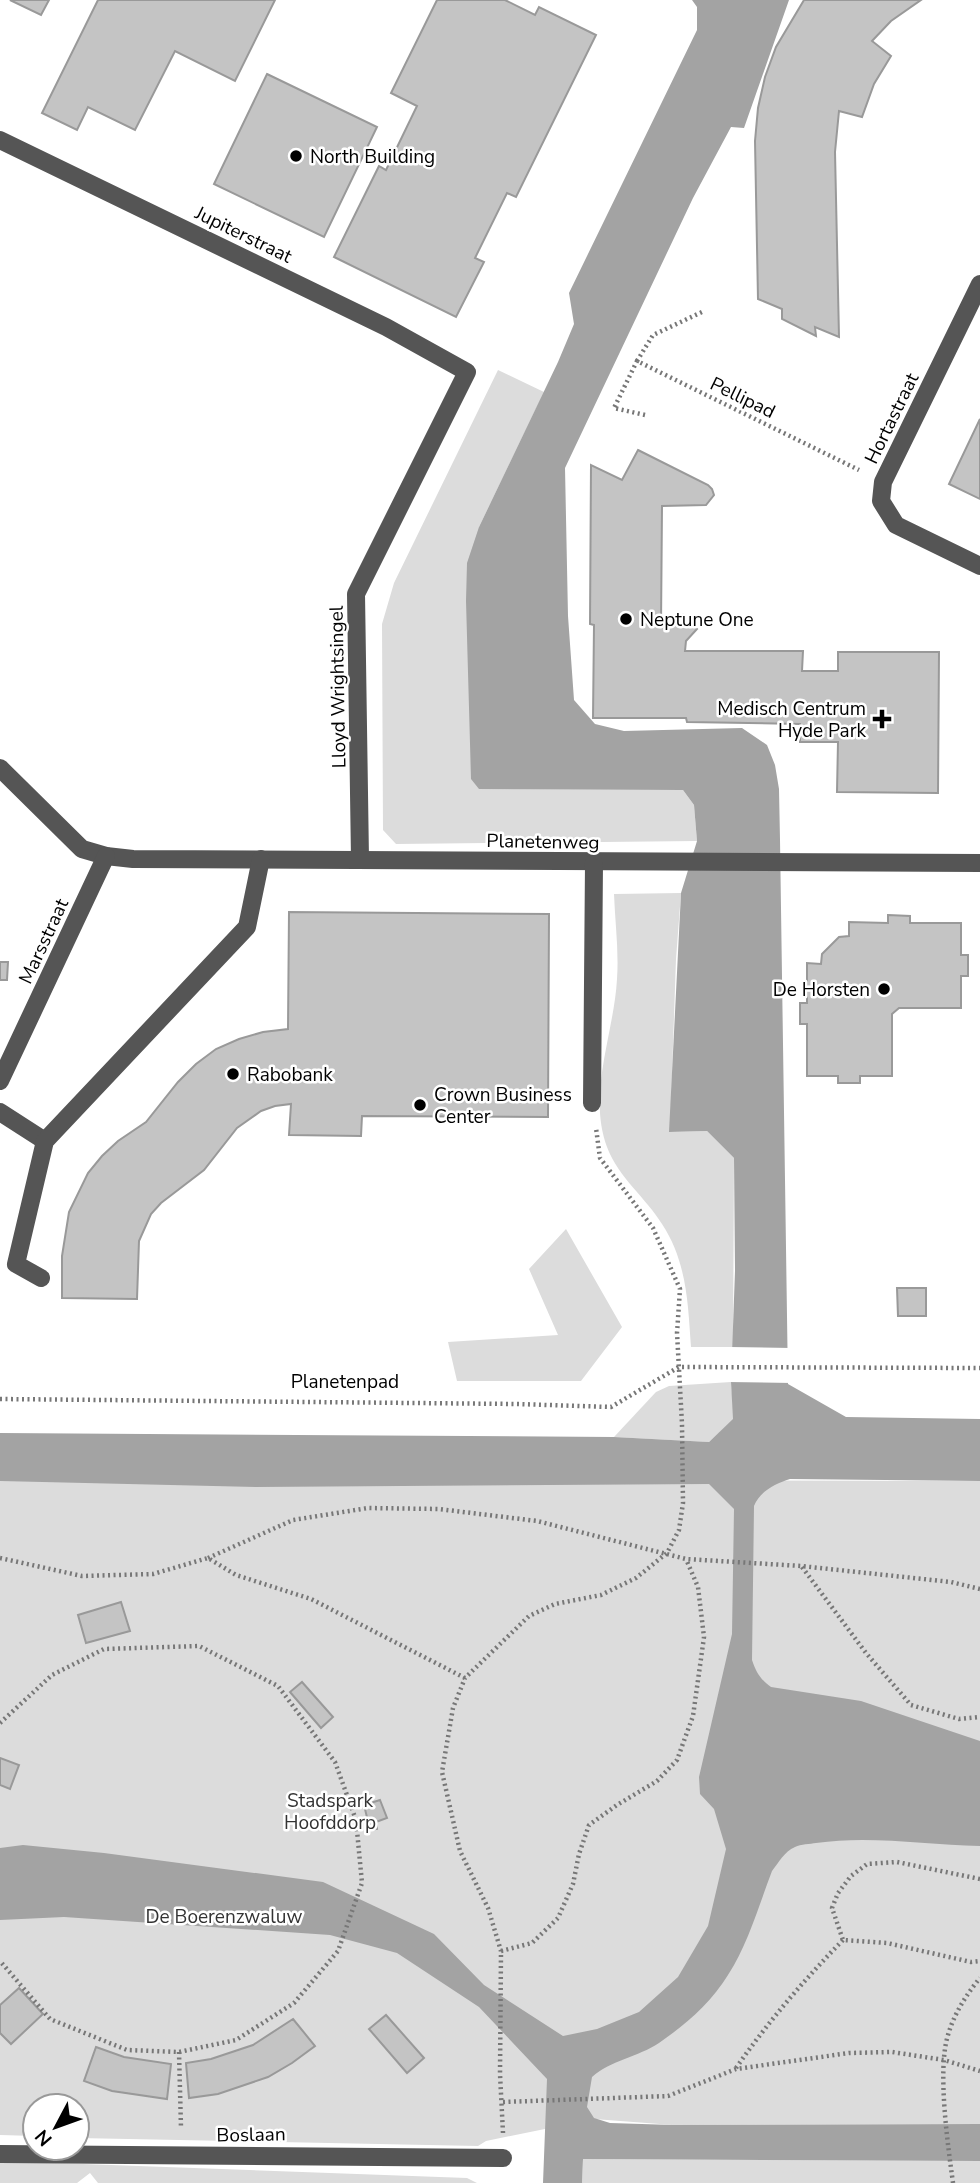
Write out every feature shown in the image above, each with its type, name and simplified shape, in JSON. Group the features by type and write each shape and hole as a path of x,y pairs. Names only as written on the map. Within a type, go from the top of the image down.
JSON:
{"street":[{"name":"Jupiterstraat","path":"0,140 386,327 467,372"},
{"name":"Hortastraat","path":"980,284 883,482 881,501 896,526 980,566"},
{"name":"Lloyd Wrightsingel","path":"360,859 356,594 467,372"},
{"name":"Planetenweg","path":"0,768 82,849 106,856 133,859 980,863"},
{"name":"Marsstraat","path":"0,1082 106,856"},
{"path":"41,1278 16,1264 45,1141 247,927 261,859"},
{"path":"592,1103 594,863"},
{"path":"0,1112 45,1141"},
{"name":"Boslaan","path":"0,2154 503,2158"}],"path":[{"path":"645,415 614,408 637,360 653,335 702,312"},
{"name":"Pellipad","path":"637,360 883,482"},
{"path":"503,2158 500,2074 501,1951 488,1908 460,1851 442,1772 453,1708 465,1678 529,1616 555,1604 601,1595 636,1578 667,1553 679,1530 683,1503 677,1333 680,1289 653,1228 600,1158 592,1103"},
{"path":"679,1367 980,1368"},
{"name":"Planetenpad","path":"0,1399 611,1407 679,1367"},
{"path":"0,1558 82,1576 153,1574 208,1558 293,1520 368,1508 439,1508 537,1521 686,1559 801,1566 951,1582 980,1589"},
{"path":"208,1558 236,1574 311,1599 465,1678"},
{"path":"501,1951 533,1943 558,1918 573,1884 589,1825 657,1782 677,1760 693,1716 704,1637 698,1587 686,1559"},
{"path":"801,1566 866,1653 911,1705 959,1718 980,1717"},
{"path":"0,1723 52,1675 104,1649 199,1646 278,1686 335,1762 356,1820 362,1883 338,1951 294,2003 236,2040 179,2052 127,2050 50,2019 0,1961"},
{"path":"843,1940 832,1908 838,1893 851,1876 867,1864 897,1862 980,1879"},
{"path":"843,1940 887,1943 971,1962 980,1961"},
{"path":"736,2069 763,2031 843,1940"},
{"path":"953,2183 946,2117 944,2060 947,2037 956,2012 980,1978"},
{"path":"179,2052 182,2156"},
{"path":"503,2102 668,2096 736,2069 849,2053 892,2052 944,2060 980,2071"}],"green space":[{"path":"498,370 544,392 479,527 480,789 683,790 694,805 697,841 396,844 383,830 382,624 394,583"},
{"path":"681,893 670,1132 707,1131 734,1158 733,1347 691,1347 685,1284 677,1253 662,1224 612,1158 602,1127 600,1106 603,1063 617,979 614,894"},
{"path":"566,1229 622,1327 581,1381 457,1381 448,1342 558,1335 529,1269"},
{"path":"731,1382 734,1419 709,1442 614,1437 656,1392 669,1386"},
{"name":"Stadspark Hoofddorp","path":"0,1479 980,1481 980,2124 673,2125 594,2119 486,2141 478,2146 91,2138 91,2092 21,2092 21,2136 0,2135"},
{"path":"583,2159 980,2161 980,2183 582,2183"},
{"path":"0,2161 467,2178 477,2183 98,2183 90,2173 77,2183 0,2183"}],"shaded area":[{"path":"692,0 789,0 744,128 731,127 693,198 565,468 568,616 574,700 595,724 624,731 742,728 767,745 775,765 779,789 788,1384 846,1417 980,1419 980,1481 790,1479 764,1492 754,1506 752,1660 759,1675 771,1687 861,1701 980,1741 980,1846 857,1840 806,1844 791,1849 772,1871 741,1950 714,1995 688,2021 659,2043 608,2066 592,2077 587,2107 594,2118 610,2123 980,2124 980,2161 583,2159 582,2183 543,2183 547,2079 479,2007 397,1953 330,1935 64,1917 0,1920 0,1848 23,1845 104,1853 323,1882 434,1934 484,1985 563,2036 597,2029 639,2012 678,1977 708,1926 726,1849 714,1809 700,1794 699,1777 732,1634 734,1509 709,1484 256,1487 0,1481 0,1433 614,1437 709,1442 733,1419 731,1382 735,1271 734,1158 707,1131 669,1132 681,893 697,841 694,805 683,790 479,789 471,779 467,563 479,527 574,324 569,293 697,30 697,7"}],"pier":[{"path":"730,1347 791,1348 793,1383 728,1382"}],"building":[{"path":"10,0 49,0 41,15"},
{"path":"98,0 275,0 235,81 175,51 135,130 88,107 77,130 42,113"},
{"path":"437,0 505,0 535,15 539,7 596,35 516,197 507,193 475,258 484,262 456,317 334,257 379,166 386,170 417,106 391,93"},
{"path":"804,0 921,0 891,21 872,41 891,56 874,84 862,117 839,111 835,152 839,337 815,327 816,336 782,319 782,309 758,299 755,141 758,108 776,47"},
{"name":"North Building","path":"267,74 377,127 324,237 214,184"},
{"path":"980,419 980,499 949,484"},
{"name":"Neptune One","path":"638,450 708,485 714,495 706,505 662,506 661,626 671,626 683,615 697,629 686,641 685,651 803,651 802,671 838,671 838,652 939,652 938,793 837,792 838,742 800,742 800,724 687,722 686,718 593,718 594,625 590,624 591,465 622,480"},
{"name":"Crown Business Center","path":"289,912 549,914 548,1117 362,1116 361,1136 289,1135 291,1104 261,1111 237,1128 204,1170 151,1214 139,1241 137,1299 62,1298 62,1256 69,1212 88,1173 102,1156 146,1122 178,1082 216,1049 263,1032 288,1029"},
{"name":"De Horsten","path":"888,915 910,916 910,923 961,923 961,955 968,955 968,976 961,976 961,1008 899,1008 892,1014 892,1076 860,1076 860,1083 838,1083 838,1076 807,1076 807,1024 800,1024 800,1003 807,1003 807,963 821,964 822,954 839,937 849,936 849,922 888,923"},
{"path":"0,962 8,962 7,980 0,980"},
{"path":"897,1288 926,1288 926,1316 898,1316"},
{"path":"121,1602 130,1631 86,1643 78,1615"},
{"path":"302,1682 333,1717 321,1728 290,1692"},
{"path":"0,1758 19,1765 10,1789 0,1785"},
{"path":"380,1800 387,1818 376,1822 377,1829 370,1830 364,1805"},
{"path":"19,1988 43,2014 11,2044 0,2033 0,2005"},
{"path":"386,2015 424,2058 407,2073 369,2029"},
{"path":"293,2019 315,2046 268,2077 218,2094 189,2098 186,2063 211,2059 253,2045"},
{"path":"96,2047 124,2057 171,2064 167,2099 112,2091 84,2081"}],"place":[{"name":"North Building","path":"296,156"},
{"name":"Neptune One","path":"626,619"},
{"name":"Medisch Centrum Hyde Park","path":"882,719"},
{"name":"De Horsten","path":"884,989"},
{"name":"Rabobank","path":"233,1074"},
{"name":"Crown Business Center","path":"420,1105"}],"park label":[{"name":"De Boerenzwaluw","path":"224,1916"}]}
